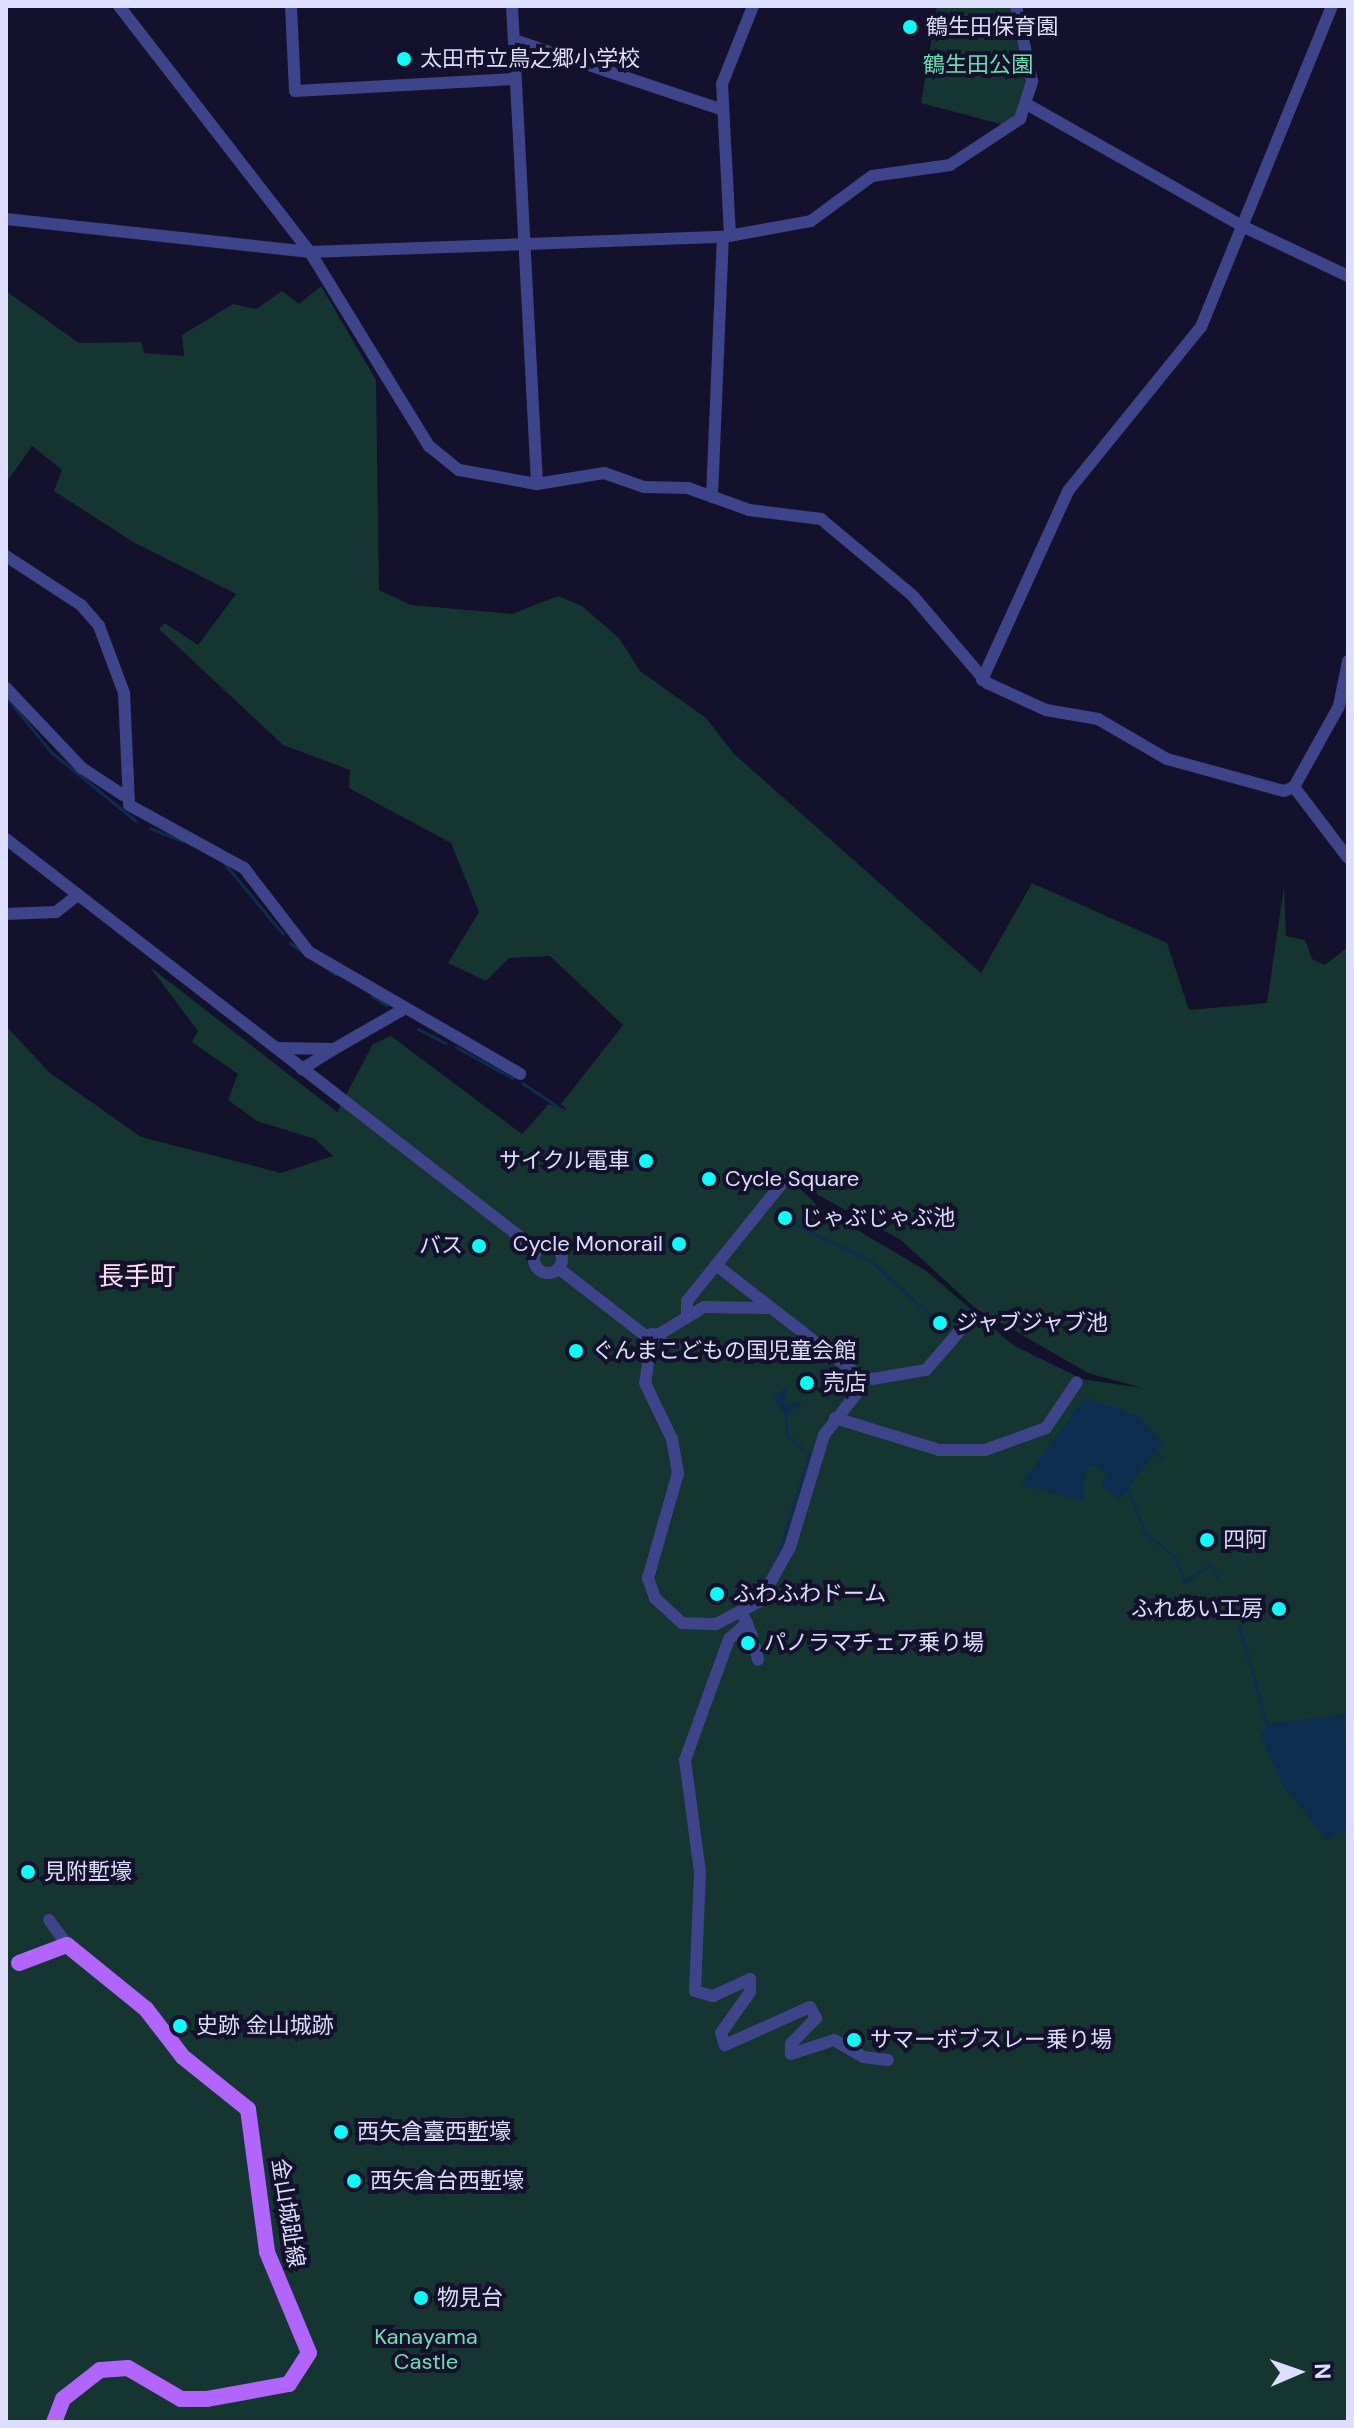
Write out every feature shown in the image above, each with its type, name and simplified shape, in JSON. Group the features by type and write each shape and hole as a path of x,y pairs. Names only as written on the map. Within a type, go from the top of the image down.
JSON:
{"main road":[{"path":"19,1963 67,1945"},
{"name":"金山城趾線","path":"54,2422 63,2399 100,2370 128,2368 181,2399 207,2399 289,2384 309,2353 267,2252 248,2109 183,2057 146,2009 67,1945"}],"street":[{"path":"119,6 310,252 441,459 469,474 537,484 604,473 827,522 913,596 982,680 1046,710 1098,719 1167,759 1284,791 1294,787 1339,706 1348,661"},
{"path":"291,6 295,91 515,79"},
{"path":"512,6 537,484"},
{"path":"712,497 726,236 720,109 724,75 753,6"},
{"path":"6,219 310,252 726,236 811,221 872,176 950,165 1012,127 1030,106 1016,6"},
{"path":"982,680 1068,491 1201,327 1332,6"},
{"path":"514,40 720,109"},
{"path":"1030,106 1244,227 1348,276"},
{"path":"6,556 81,605 99,626 124,693 123,795"},
{"path":"6,688 82,768 123,795 145,817 224,852 250,874 303,946 402,1010 520,1074"},
{"path":"1294,787 1348,858"},
{"path":"6,839 537,1250"},
{"path":"6,914 56,912 78,895"},
{"path":"302,1069 402,1010"},
{"path":"275,1048 334,1049"},
{"path":"687,1313 687,1301 783,1182"},
{"path":"716,1265 859,1381"},
{"path":"562,1271 652,1341"},
{"path":"745,1618 716,1624 682,1623 650,1587 678,1473 672,1439 645,1383 652,1341 687,1313 731,1304 771,1308"},
{"path":"888,2060 863,2057 834,2040 791,2054 791,2044 816,2018 810,2007 725,2045 721,2033 750,1992 750,1979 713,1996 695,1991 700,1872 685,1760 729,1639 782,1565 835,1418 859,1381 926,1370 969,1320"},
{"path":"835,1418 939,1450 985,1450 1046,1428 1077,1382"},
{"path":"745,1618 755,1648"},
{"path":"49,1920 67,1945"}],"green space":[{"name":"鶴生田公園","path":"937,6 1016,6 1032,81 1012,127 921,103"},
{"name":"Kanayama Castle","path":"321,286 376,380 379,590 411,605 512,614 558,596 582,606 619,638 640,671 706,718 734,754 981,973 1032,883 1167,943 1189,1010 1267,1003 1284,887 1286,936 1305,940 1312,959 1325,965 1348,947 1348,2422 6,2422 6,1026 50,1073 141,1137 281,1173 333,1156 315,1139 257,1121 228,1100 238,1074 192,1042 198,1031 149,966 337,1112 373,1044 391,1036 522,1134 549,1104 567,1110 561,1104 623,1025 550,956 509,958 486,981 448,963 479,912 451,843 349,788 350,770 283,745 159,629 165,623 198,645 236,594 133,542 54,491 62,470 32,446 6,483 6,291 79,343 141,342 144,353 184,356 182,335 233,304 256,309 282,291 299,304","holes":["771,1160 794,1182 901,1240 975,1308 1088,1373 1142,1388 1082,1379 1013,1345 925,1270 820,1208"]}],"water":[{"name":"じゃぶじゃぶ池","path":"785,1206 793,1209 796,1217 793,1225 785,1228 777,1225 774,1217 777,1209"},
{"name":"ジャブジャブ池","path":"940,1312 947,1315 950,1322 947,1329 940,1332 933,1329 930,1322 933,1315"},
{"path":"788,1385 785,1404 803,1402 786,1416 773,1398"},
{"path":"1085,1397 1137,1416 1163,1443 1120,1499 1101,1486 1107,1473 1094,1465 1085,1470 1083,1501 1021,1485"},
{"path":"1344,1714 1348,1827 1326,1840 1282,1784 1260,1733 1270,1724"}],"waterway":[{"path":"7,698 51,752 136,821"},
{"path":"150,828 183,841"},
{"path":"224,863 283,934"},
{"path":"290,943 335,974"},
{"path":"372,996 386,1005"},
{"path":"418,1029 446,1043"},
{"path":"456,1047 512,1078"},
{"path":"522,1083 563,1110"},
{"path":"794,1224 871,1261 932,1317"},
{"path":"776,1561 809,1455 787,1435 785,1412"},
{"path":"1156,1453 1162,1458"},
{"path":"1127,1487 1145,1533 1175,1557 1184,1582 1210,1565 1219,1580"},
{"path":"1239,1625 1267,1725"}],"place":[{"name":"鶴生田保育園","path":"910,27"},
{"name":"太田市立鳥之郷小学校","path":"404,59"},
{"name":"サイクル電車","path":"646,1161"},
{"name":"Cycle Square","path":"709,1179"},
{"name":"じゃぶじゃぶ池","path":"785,1218"},
{"name":"Cycle Monorail","path":"679,1244"},
{"name":"バス","path":"479,1246"},
{"name":"ジャブジャブ池","path":"940,1323"},
{"name":"ぐんまこどもの国児童会館","path":"576,1351"},
{"name":"売店","path":"807,1383"},
{"name":"四阿","path":"1207,1540"},
{"name":"ふわふわドーム","path":"717,1594"},
{"name":"ふれあい工房","path":"1279,1609"},
{"name":"パノラマチェア乗り場","path":"748,1643"},
{"name":"見附塹壕","path":"28,1872"},
{"name":"史跡 金山城跡","path":"180,2026"},
{"name":"サマーボブスレー乗り場","path":"854,2040"},
{"name":"西矢倉臺西塹壕","path":"341,2132"},
{"name":"西矢倉台西塹壕","path":"354,2181"},
{"name":"物見台","path":"421,2298"}],"district":[{"name":"長手町","path":"137,1277"}]}
